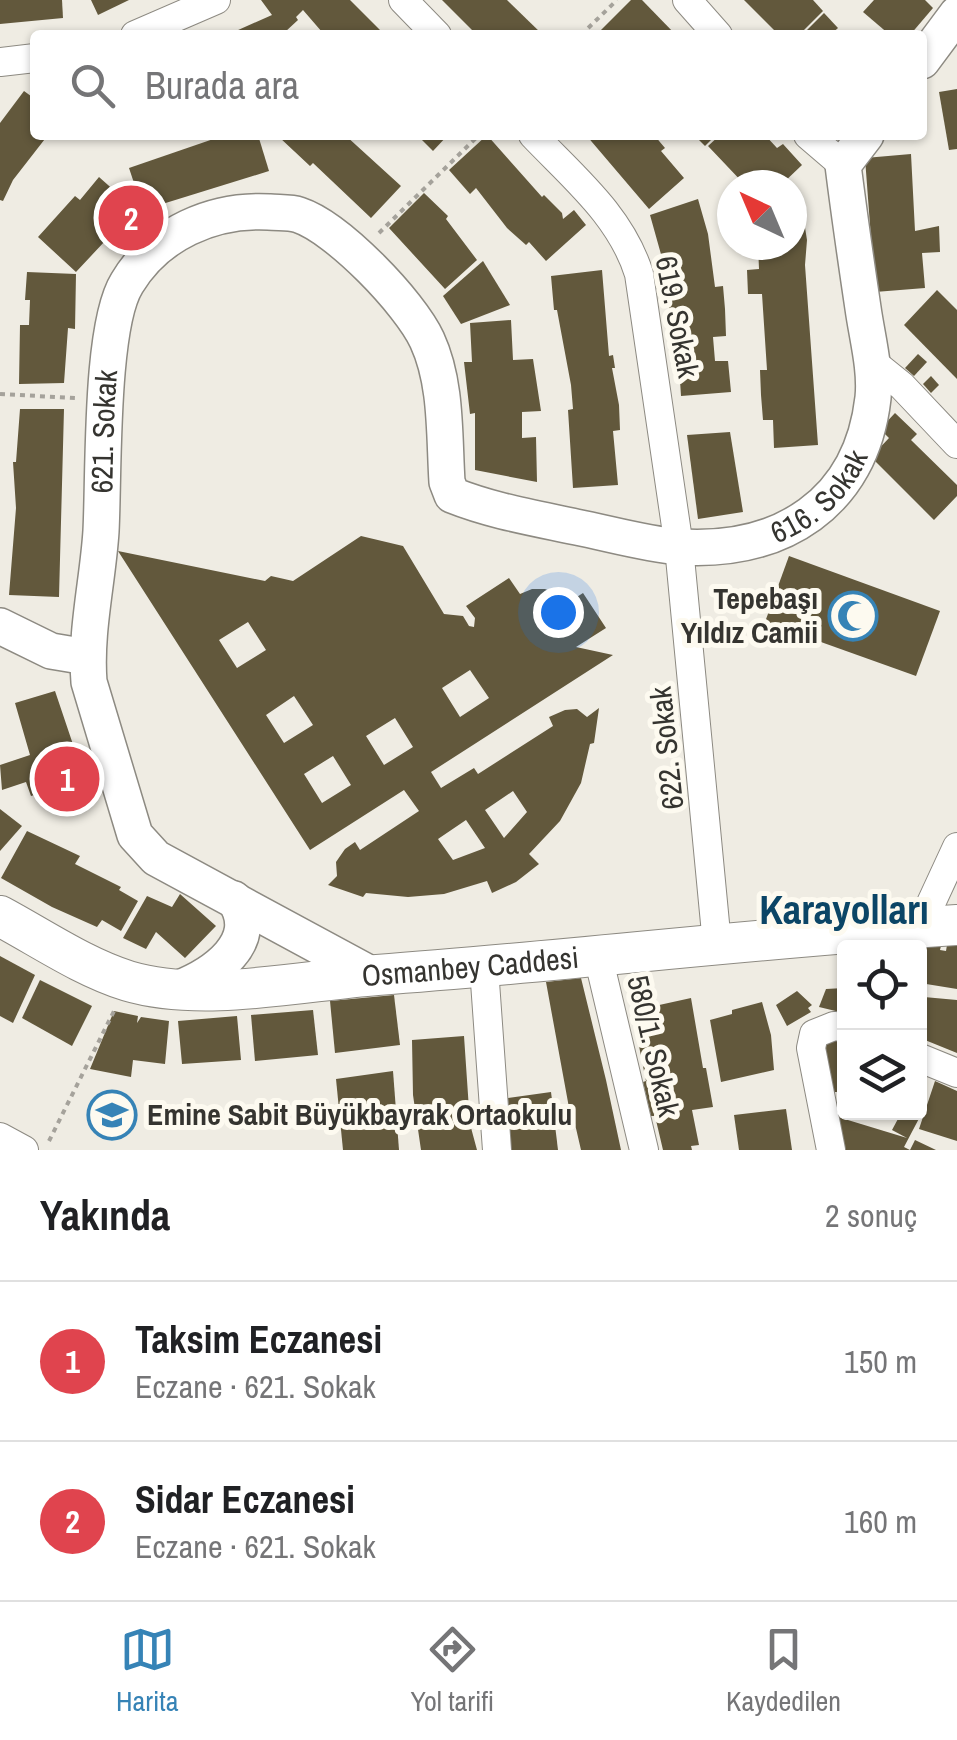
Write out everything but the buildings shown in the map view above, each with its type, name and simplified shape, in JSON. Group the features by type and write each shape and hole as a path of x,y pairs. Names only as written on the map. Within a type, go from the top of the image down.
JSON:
{"main road":[{"name":"Osmanbey Caddesi","path":"0,916 129,981 178,989 227,989 484,968 938,926"}],"street":[{"path":"147,30 216,0"},
{"path":"403,0 432,30"},
{"path":"686,0 713,30"},
{"path":"927,53 957,14"},
{"path":"1,63 30,59"},
{"name":"619. Sokak","path":"538,140 613,220 630,246 648,320 680,546"},
{"path":"814,140 843,165 862,140"},
{"name":"616. Sokak","path":"452,495 480,506 680,546 718,547 760,540 791,529 827,503 850,471 864,438 873,397 843,165"},
{"name":"621. Sokak","path":"374,976 156,858 135,835 90,682 87,657 101,532 114,323 126,285 152,251 205,219 251,211 296,214 322,226 356,255 415,318 437,363 447,482 452,495"},
{"path":"871,361 902,386 957,444"},
{"name":"622. Sokak","path":"680,546 717,944"},
{"path":"0,626 51,651 87,657"},
{"path":"938,926 957,848"},
{"path":"178,989 204,979 231,955 244,922 234,898"},
{"name":"580/1. Sokak","path":"598,956 644,1150"},
{"path":"484,968 497,1150"},
{"path":"831,1150 810,1048 814,1034 837,1026"},
{"path":"927,1061 957,1073"},
{"path":"0,1137 24,1150"}],"path":[{"path":"586,30 617,0"},
{"path":"356,255 473,140"},
{"path":"0,394 107,400"},
{"path":"44,1150 129,981"}],"place":[{"name":"Sidar Eczanesi","path":"131,218"},
{"name":"Tepebaşı Yıldız Camii","path":"853,616"},
{"name":"Taksim Eczanesi","path":"67,779"},
{"name":"Emine Sabit Büyükbayrak Ortaokulu","path":"112,1115"}],"district":[{"name":"Karayolları","path":"844,910"}]}
